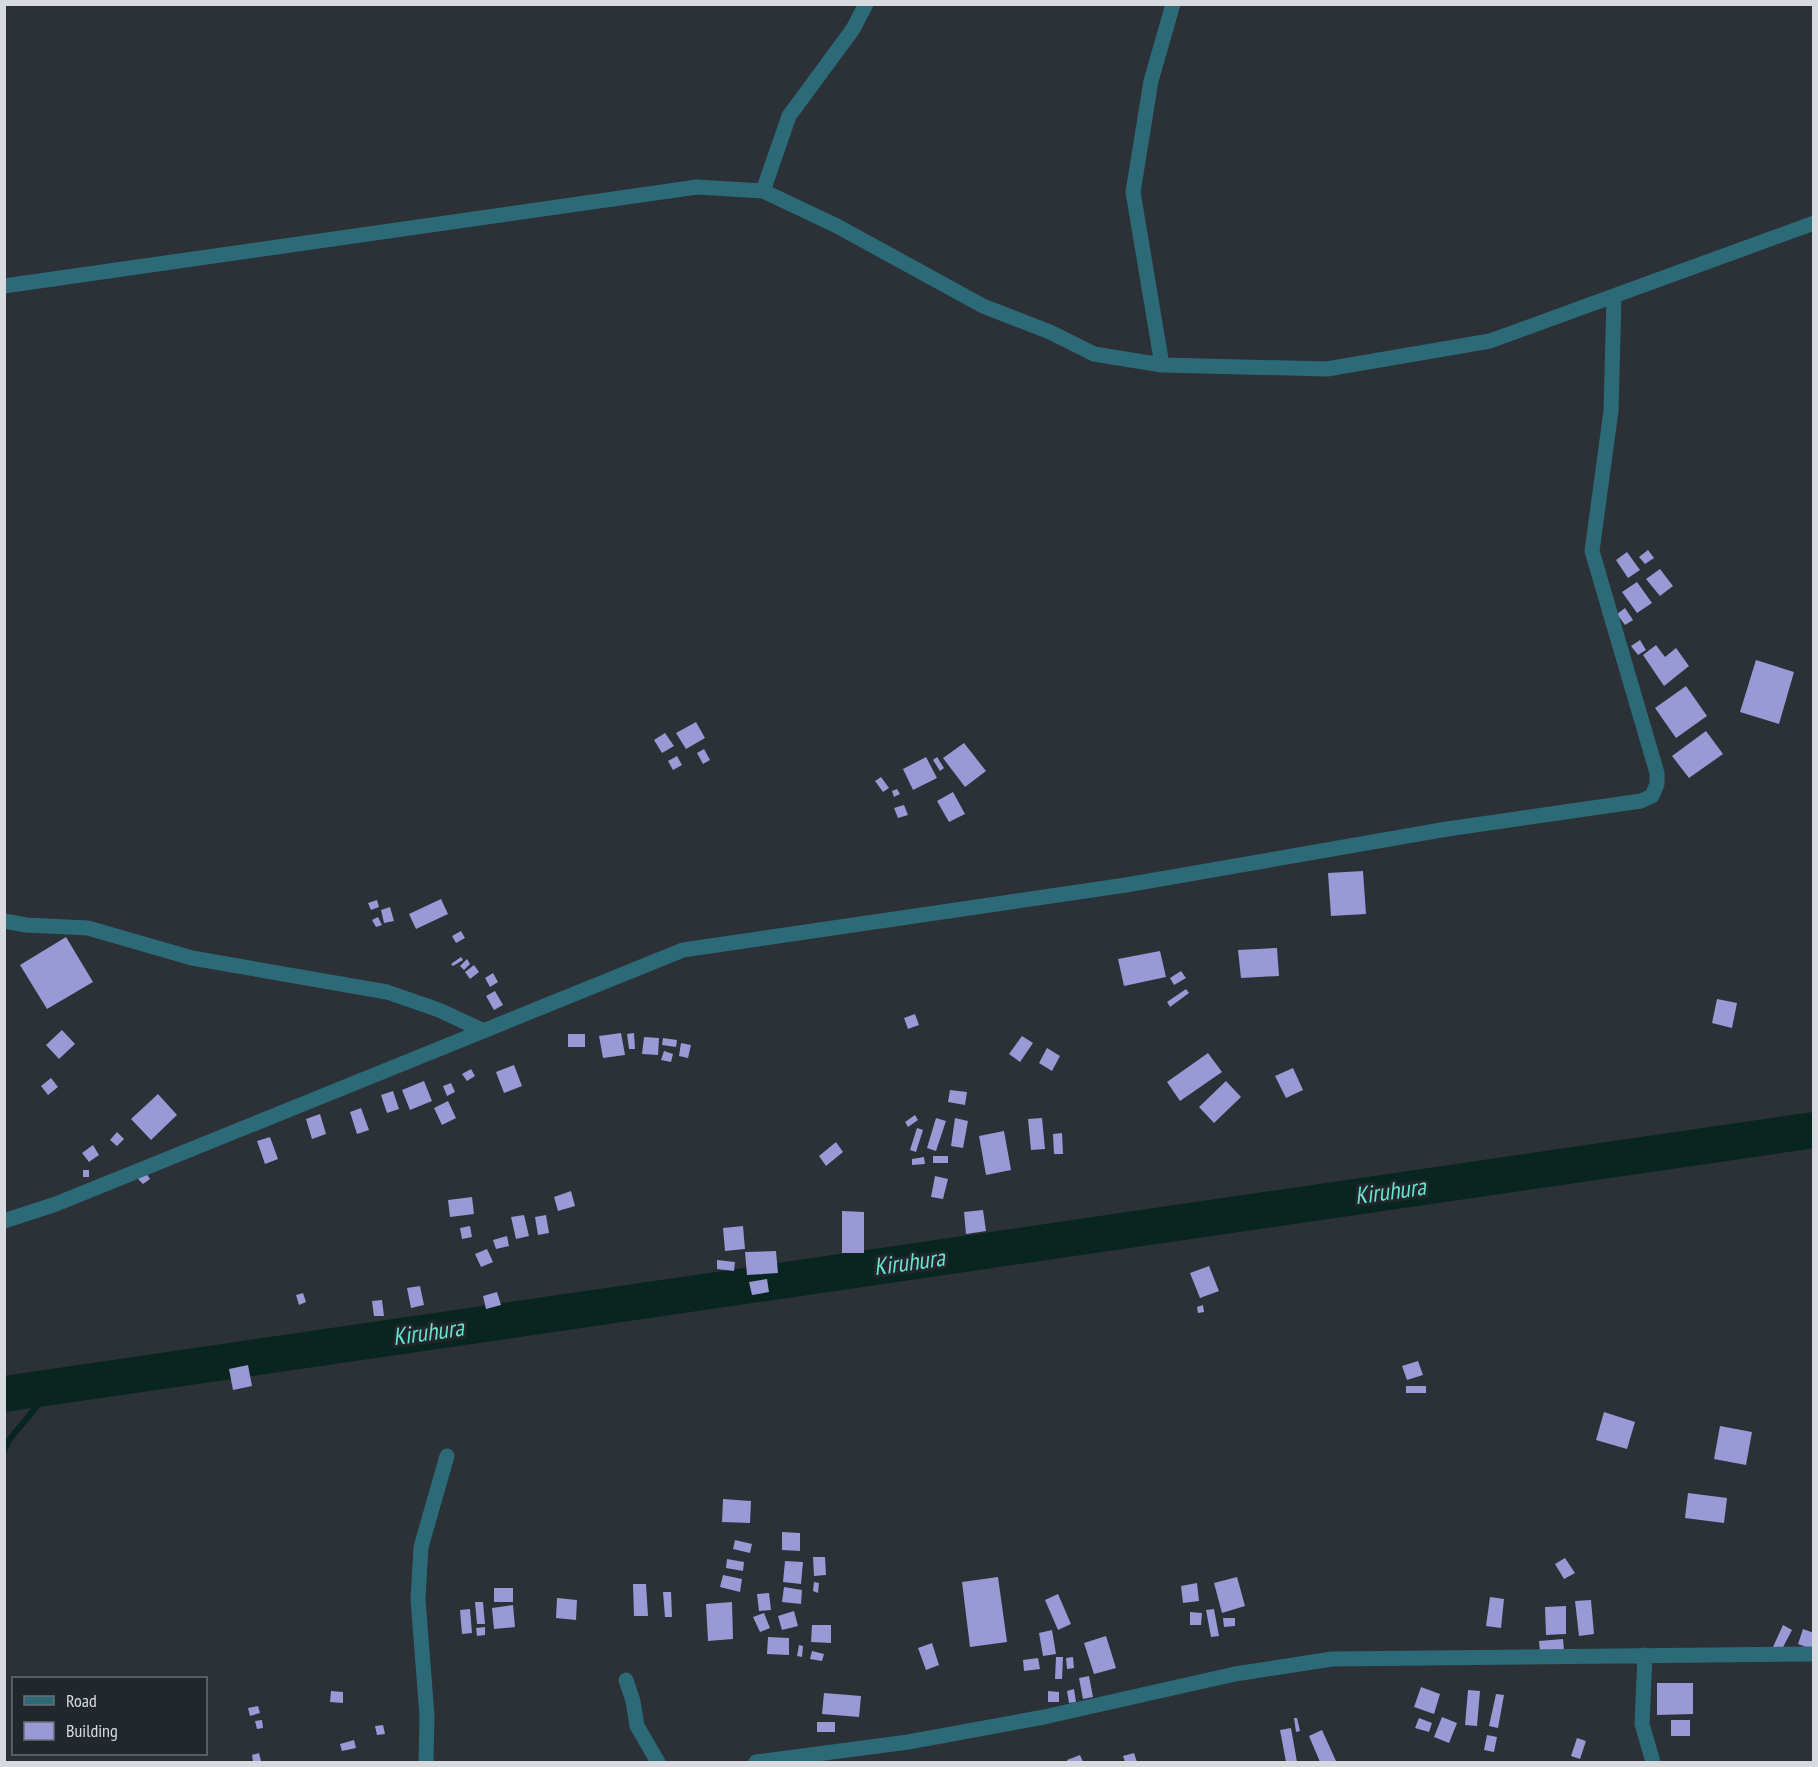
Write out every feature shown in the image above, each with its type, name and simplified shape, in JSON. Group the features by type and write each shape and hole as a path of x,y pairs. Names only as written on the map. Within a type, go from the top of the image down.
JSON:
{"street":[{"path":"1162,365 1133,192 1150,81 1173,4"},
{"path":"763,191 789,116 853,28 864,5"},
{"path":"4,286 697,187 763,191 837,226 983,306 1050,332 1094,354 1162,365 1327,369 1490,341 1814,223"},
{"path":"4,1221 56,1204 683,951 1126,885 1447,829 1641,801 1652,796 1657,773 1592,551 1611,411 1614,297"},
{"path":"4,921 26,925 88,927 192,958 387,992 440,1010 484,1031"},
{"path":"426,1762 427,1716 418,1599 421,1547 447,1456"},
{"path":"756,1762 908,1742 1044,1717 1235,1674 1332,1659 1814,1654"},
{"path":"1645,1655 1642,1724 1653,1762"},
{"path":"626,1680 638,1726 658,1762"}],"building":[{"path":"1648,550 1654,558 1645,564 1639,557"},
{"path":"1627,552 1640,570 1628,578 1616,560"},
{"path":"1660,569 1673,586 1660,596 1646,579"},
{"path":"1637,582 1652,603 1637,613 1622,592"},
{"path":"1625,608 1633,620 1625,625 1617,614"},
{"path":"1640,640 1646,650 1638,655 1631,646"},
{"path":"1656,645 1665,657 1676,648 1689,666 1664,686 1643,655"},
{"path":"1756,660 1794,672 1779,724 1740,712"},
{"path":"1686,686 1707,716 1676,738 1655,708"},
{"path":"696,722 705,738 686,749 676,733"},
{"path":"1706,731 1723,754 1689,778 1672,756"},
{"path":"665,733 674,746 662,753 654,740"},
{"path":"964,743 986,771 965,787 943,758"},
{"path":"704,749 710,760 703,764 697,753"},
{"path":"677,756 682,765 673,770 668,761"},
{"path":"926,757 937,778 913,790 903,769"},
{"path":"937,757 944,768 940,771 933,760"},
{"path":"881,777 889,788 883,792 875,781"},
{"path":"897,789 900,794 894,797 892,791"},
{"path":"953,792 965,814 949,822 937,801"},
{"path":"904,805 908,815 898,818 894,808"},
{"path":"1363,871 1366,914 1331,916 1328,873"},
{"path":"441,899 448,914 416,929 409,914"},
{"path":"377,900 379,907 371,910 368,903"},
{"path":"390,907 394,921 384,923 381,910"},
{"path":"378,917 382,925 376,927 372,920"},
{"path":"461,931 465,938 456,943 452,936"},
{"path":"66,937 93,982 47,1009 20,965"},
{"path":"1277,948 1279,976 1241,978 1238,950"},
{"path":"1160,951 1166,977 1124,986 1118,959"},
{"path":"461,957 463,960 453,966 451,964"},
{"path":"467,959 470,964 464,970 460,966"},
{"path":"474,965 479,972 470,979 465,972"},
{"path":"1181,971 1186,978 1174,985 1170,978"},
{"path":"493,973 498,982 490,987 485,978"},
{"path":"1186,989 1189,993 1170,1007 1167,1002"},
{"path":"495,991 503,1005 494,1010 486,996"},
{"path":"1717,999 1737,1003 1732,1028 1712,1023"},
{"path":"915,1014 919,1025 908,1029 904,1018"},
{"path":"62,1030 75,1044 59,1059 46,1045"},
{"path":"621,1033 625,1055 603,1058 599,1036"},
{"path":"634,1033 635,1049 629,1049 627,1034"},
{"path":"568,1034 585,1034 585,1047 568,1047"},
{"path":"1022,1036 1033,1043 1020,1062 1009,1054"},
{"path":"644,1037 659,1038 658,1055 642,1054"},
{"path":"663,1038 677,1040 676,1047 662,1045"},
{"path":"681,1043 691,1045 688,1058 679,1056"},
{"path":"1047,1048 1060,1056 1052,1071 1039,1063"},
{"path":"664,1051 673,1054 671,1062 661,1060"},
{"path":"1208,1053 1222,1072 1180,1101 1167,1082"},
{"path":"514,1065 522,1086 504,1093 496,1072"},
{"path":"1293,1068 1303,1090 1286,1098 1275,1076"},
{"path":"471,1069 475,1076 467,1081 462,1074"},
{"path":"51,1078 58,1087 48,1095 41,1086"},
{"path":"424,1081 432,1101 410,1110 402,1090"},
{"path":"1226,1081 1241,1097 1214,1123 1199,1107"},
{"path":"451,1083 455,1092 447,1096 443,1086"},
{"path":"950,1090 967,1092 965,1105 948,1102"},
{"path":"393,1091 399,1109 387,1113 381,1095"},
{"path":"158,1094 177,1115 151,1140 131,1119"},
{"path":"448,1101 456,1118 442,1125 434,1108"},
{"path":"361,1108 369,1130 357,1134 350,1112"},
{"path":"320,1114 326,1134 312,1139 306,1119"},
{"path":"915,1115 918,1120 908,1127 905,1122"},
{"path":"936,1118 946,1121 936,1151 927,1148"},
{"path":"955,1118 968,1121 963,1148 951,1146"},
{"path":"1042,1118 1045,1149 1031,1150 1028,1119"},
{"path":"917,1128 923,1130 916,1152 910,1150"},
{"path":"1004,1131 1011,1170 986,1175 979,1136"},
{"path":"117,1132 124,1139 117,1146 110,1140"},
{"path":"1062,1133 1063,1154 1054,1154 1053,1134"},
{"path":"270,1137 278,1159 265,1164 257,1141"},
{"path":"836,1142 843,1152 826,1166 819,1156"},
{"path":"93,1145 99,1155 89,1162 82,1153"},
{"path":"933,1156 948,1156 948,1163 933,1163"},
{"path":"924,1157 925,1164 912,1165 912,1159"},
{"path":"83,1170 89,1170 89,1177 83,1177"},
{"path":"146,1173 150,1179 143,1184 138,1179"},
{"path":"935,1176 948,1179 943,1199 931,1197"},
{"path":"571,1191 575,1206 558,1211 554,1197"},
{"path":"472,1197 474,1214 450,1217 448,1200"},
{"path":"983,1210 986,1231 966,1234 964,1212"},
{"path":"842,1211 864,1212 864,1253 842,1253"},
{"path":"524,1215 529,1236 516,1239 511,1217"},
{"path":"546,1215 549,1233 538,1235 535,1217"},
{"path":"470,1226 472,1237 462,1239 460,1228"},
{"path":"743,1226 745,1249 725,1251 723,1228"},
{"path":"507,1236 509,1246 496,1249 493,1240"},
{"path":"487,1249 493,1262 481,1267 475,1254"},
{"path":"776,1251 778,1273 747,1275 745,1252"},
{"path":"717,1260 735,1262 734,1271 717,1269"},
{"path":"1209,1266 1219,1291 1200,1298 1190,1273"},
{"path":"767,1279 769,1292 752,1295 749,1282"},
{"path":"420,1286 424,1305 411,1308 407,1288"},
{"path":"497,1292 501,1305 486,1309 483,1296"},
{"path":"303,1293 306,1302 299,1305 296,1295"},
{"path":"382,1300 384,1316 374,1316 372,1301"},
{"path":"1203,1305 1204,1312 1198,1313 1197,1307"},
{"path":"1418,1361 1423,1375 1407,1380 1402,1366"},
{"path":"248,1365 252,1386 233,1390 229,1369"},
{"path":"1406,1386 1426,1386 1426,1393 1406,1393"},
{"path":"1604,1412 1635,1422 1627,1449 1596,1440"},
{"path":"1720,1426 1752,1432 1746,1465 1714,1459"},
{"path":"1688,1493 1727,1498 1724,1523 1685,1518"},
{"path":"723,1499 751,1501 750,1523 722,1522"},
{"path":"782,1532 800,1533 800,1551 782,1550"},
{"path":"735,1540 752,1544 750,1553 733,1549"},
{"path":"813,1557 825,1557 826,1575 814,1576"},
{"path":"1565,1558 1575,1573 1564,1579 1555,1564"},
{"path":"727,1559 744,1562 743,1571 726,1568"},
{"path":"785,1561 803,1562 801,1584 783,1582"},
{"path":"723,1575 742,1579 740,1592 720,1587"},
{"path":"998,1577 1007,1642 970,1647 962,1582"},
{"path":"1237,1577 1245,1606 1222,1613 1214,1583"},
{"path":"814,1582 819,1583 818,1593 813,1591"},
{"path":"1197,1583 1199,1601 1183,1603 1181,1586"},
{"path":"633,1584 646,1584 648,1616 634,1616"},
{"path":"784,1587 802,1590 801,1604 782,1602"},
{"path":"494,1588 513,1588 513,1602 494,1602"},
{"path":"663,1592 671,1592 672,1617 665,1617"},
{"path":"769,1593 771,1610 759,1611 757,1594"},
{"path":"1058,1594 1071,1624 1058,1630 1045,1600"},
{"path":"1490,1597 1504,1599 1501,1628 1486,1626"},
{"path":"557,1598 577,1600 576,1620 556,1618"},
{"path":"1591,1600 1594,1634 1579,1636 1575,1601"},
{"path":"475,1602 483,1602 485,1624 477,1624"},
{"path":"732,1602 733,1639 708,1641 706,1604"},
{"path":"513,1605 515,1627 494,1629 492,1608"},
{"path":"1566,1606 1566,1634 1546,1635 1545,1607"},
{"path":"470,1609 472,1633 462,1634 460,1610"},
{"path":"1214,1609 1219,1636 1211,1637 1206,1610"},
{"path":"794,1611 798,1626 782,1630 778,1616"},
{"path":"1190,1612 1202,1613 1201,1625 1190,1625"},
{"path":"764,1613 770,1628 760,1632 753,1617"},
{"path":"1223,1618 1235,1618 1235,1626 1224,1627"},
{"path":"812,1625 831,1625 831,1643 811,1642"},
{"path":"1783,1625 1792,1630 1781,1651 1773,1647"},
{"path":"485,1627 485,1635 477,1636 476,1628"},
{"path":"1803,1629 1814,1633 1814,1650 1798,1644"},
{"path":"1052,1630 1056,1654 1043,1656 1039,1633"},
{"path":"1106,1636 1116,1668 1094,1674 1084,1643"},
{"path":"768,1637 789,1638 789,1655 767,1654"},
{"path":"1563,1639 1565,1662 1541,1663 1539,1641"},
{"path":"932,1643 939,1665 926,1670 918,1648"},
{"path":"799,1645 803,1646 802,1657 797,1656"},
{"path":"812,1651 824,1654 822,1661 810,1659"},
{"path":"1056,1657 1063,1657 1062,1679 1055,1679"},
{"path":"1073,1657 1074,1668 1067,1669 1066,1658"},
{"path":"1038,1658 1040,1669 1024,1671 1023,1660"},
{"path":"1089,1676 1093,1697 1083,1699 1079,1678"},
{"path":"1657,1683 1693,1683 1693,1714 1657,1715"},
{"path":"1421,1687 1440,1694 1434,1714 1414,1707"},
{"path":"1074,1689 1076,1702 1069,1703 1067,1691"},
{"path":"1468,1690 1480,1691 1477,1726 1465,1725"},
{"path":"331,1691 343,1692 343,1703 330,1702"},
{"path":"1048,1691 1059,1692 1059,1702 1048,1702"},
{"path":"824,1693 861,1696 859,1717 822,1714"},
{"path":"1496,1694 1504,1695 1498,1728 1489,1726"},
{"path":"258,1706 260,1713 250,1716 248,1708"},
{"path":"1442,1717 1457,1723 1449,1743 1434,1737"},
{"path":"1294,1718 1297,1718 1300,1731 1296,1732"},
{"path":"1419,1718 1432,1723 1429,1732 1415,1728"},
{"path":"262,1720 263,1728 257,1729 255,1721"},
{"path":"1671,1720 1690,1720 1690,1736 1671,1736"},
{"path":"817,1722 835,1722 835,1732 817,1732"},
{"path":"383,1725 385,1734 377,1735 375,1726"},
{"path":"1291,1728 1297,1762 1286,1762 1280,1730"},
{"path":"1322,1730 1336,1761 1320,1762 1309,1736"},
{"path":"1487,1735 1497,1737 1494,1752 1484,1750"},
{"path":"1577,1738 1586,1741 1580,1759 1571,1756"},
{"path":"354,1740 356,1748 342,1751 340,1744"},
{"path":"259,1753 261,1761 253,1762 252,1755"},
{"path":"1134,1753 1137,1762 1125,1762 1123,1756"},
{"path":"1080,1755 1083,1762 1068,1762 1067,1760"}],"waterway":[{"name":"Kiruhura","path":"4,1394 1814,1130"},
{"path":"4,1451 9,1440 53,1387"}]}
